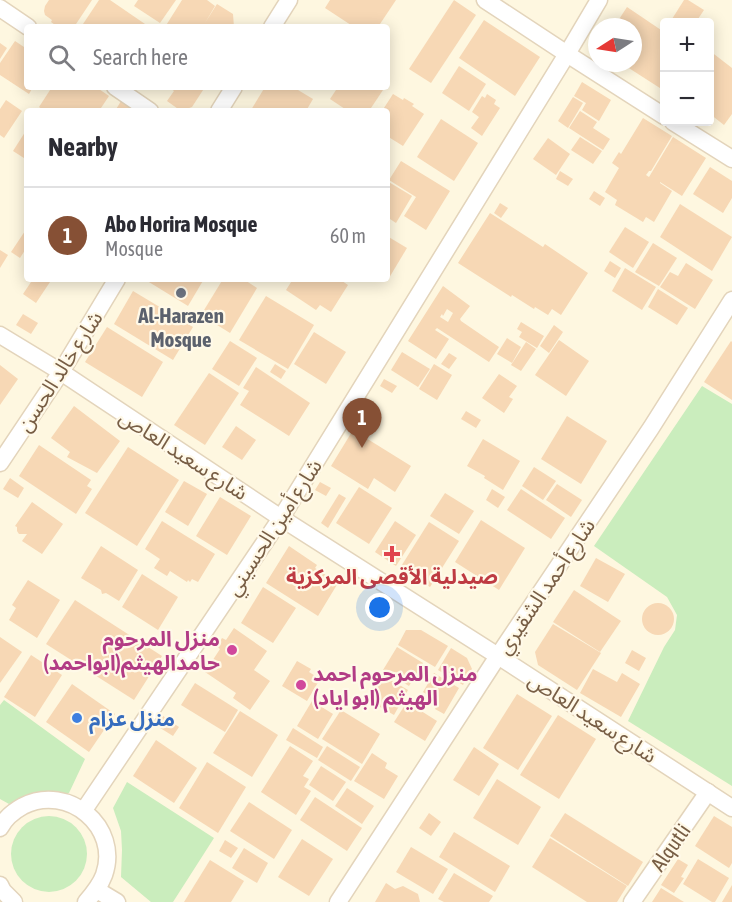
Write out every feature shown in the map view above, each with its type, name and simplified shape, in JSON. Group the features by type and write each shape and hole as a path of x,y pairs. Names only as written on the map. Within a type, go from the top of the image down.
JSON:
{"street":[{"path":"274,24 289,0"},
{"path":"485,0 660,113"},
{"name":"شارع أمين الحسيني","path":"84,810 281,518 599,0"},
{"path":"0,8 24,24"},
{"path":"119,90 146,108"},
{"path":"221,108 232,90"},
{"path":"679,126 732,159"},
{"name":"شارع خالد الحسن","path":"0,463 61,372 115,282"},
{"name":"شارع أحمد الشقيري","path":"338,902 498,656 651,428 732,300"},
{"name":"شارع سعيد العاص","path":"0,335 61,372 281,518 732,808"},
{"name":"Alqutli","path":"632,902 708,792"},
{"path":"1,825 15,811 31,802 49,799 68,802 84,810 96,823 104,839 107,856 105,874 91,896 117,902"},
{"path":"0,885 14,902"}],"green space":[{"path":"702,386 732,404 732,786 628,721 664,647 675,630 677,615 667,597 594,546"},
{"path":"4,700 85,759 69,793 32,796 9,804 0,799 0,705"},
{"path":"127,782 214,838 173,902 151,902 121,877 121,831 113,808"},
{"path":"49,816 63,819 76,827 84,840 87,854 84,868 76,881 63,889 49,892 35,889 22,881 14,868 11,854 14,840 22,827 35,819"}],"building":[{"path":"49,0 92,0 76,24 54,24 45,15 45,6"},
{"path":"99,0 110,0 145,24 83,24"},
{"path":"138,0 176,0 160,23 134,6"},
{"path":"182,0 207,0 215,6 205,23 217,4 233,14 234,24 167,24"},
{"path":"330,0 396,0 380,24 349,24 325,8"},
{"path":"454,0 476,15 431,83 409,69"},
{"path":"684,0 704,10 699,18 673,18"},
{"path":"627,7 660,29 660,88 635,72 642,72 642,18 620,18"},
{"path":"484,20 540,57 515,96 459,58"},
{"path":"15,41 24,47 24,90 31,90 29,94 0,75 0,63"},
{"path":"0,43 7,48 0,59"},
{"path":"714,54 732,68 732,114 724,125 714,117"},
{"path":"459,66 486,84 469,111 442,93"},
{"path":"582,82 611,100 599,121 582,110 586,103 574,96"},
{"path":"50,90 100,90 109,96 101,108 39,107"},
{"path":"203,90 189,108 177,108 167,101 174,91"},
{"path":"263,90 298,90 313,99 308,108 252,108"},
{"path":"336,90 383,90 371,108 344,108 330,99"},
{"path":"393,94 414,104 412,106 424,114 403,146 390,138 390,108 384,108"},
{"path":"487,94 496,100 494,104 500,108 482,136 471,128 479,117 472,112 482,96 485,98"},
{"path":"573,97 583,103 568,128 558,121"},
{"path":"6,100 22,111 4,138 0,135 0,109"},
{"path":"121,101 132,108 117,108"},
{"path":"580,111 597,122 593,128 610,139 603,150 569,128"},
{"path":"643,118 672,136 651,171 646,175 649,177 673,137 706,158 682,196 660,182 672,191 654,222 646,217 643,222 615,205 617,200 605,192 619,168 612,163 619,152 621,154"},
{"path":"441,119 478,143 454,181 417,157"},
{"path":"24,134 24,158 13,151"},
{"path":"580,137 602,151 593,164 571,150"},
{"path":"548,138 570,154 556,175 533,159"},
{"path":"401,161 450,191 426,230 404,216 416,197 390,181"},
{"path":"710,167 732,181 732,198 723,213 693,194"},
{"path":"560,171 573,179 568,186 556,179"},
{"path":"390,183 412,196 396,223 390,219"},
{"path":"594,191 605,198 600,206 589,199"},
{"path":"500,203 508,208 501,218 494,213"},
{"path":"680,204 732,237 712,271 660,237"},
{"path":"490,213 543,247 545,244 588,273 561,315 552,309 548,315 535,307 534,309 458,263"},
{"path":"625,227 649,242 633,268 609,252"},
{"path":"24,232 24,252 20,258 11,252"},
{"path":"390,238 407,248 390,276"},
{"path":"653,243 677,258 659,286 635,272"},
{"path":"0,250 8,255 0,268"},
{"path":"610,261 621,268 615,278 604,271"},
{"path":"686,263 713,280 695,309 660,287 670,272 678,276"},
{"path":"625,268 656,287 642,310 612,291"},
{"path":"31,282 50,282 36,303 23,294"},
{"name":"Al-Harazen Mosque","path":"149,282 202,282 188,306"},
{"path":"221,282 248,282 257,288 230,333 201,315"},
{"path":"291,282 344,282 348,285 331,312 320,305 316,310 286,290"},
{"path":"443,286 470,306 460,319 461,321 499,347 489,362 437,328 435,330 449,339 436,359 408,341","holes":["447,309 453,313 448,322 440,317"]},
{"path":"658,289 688,308 677,325 648,307"},
{"path":"133,291 193,327 173,360 114,324"},
{"path":"266,296 314,325 288,369 239,340"},
{"path":"23,314 38,323 31,334 16,325"},
{"path":"521,322 544,336 537,348 519,337 522,332 517,329"},
{"path":"554,325 563,332 549,353 540,346"},
{"path":"107,327 163,362 142,397 85,362"},
{"path":"314,332 346,352 326,384 294,364"},
{"path":"507,338 521,347 512,363 497,354"},
{"path":"559,340 589,361 566,396 535,375"},
{"path":"230,341 257,358 239,386 212,369"},
{"path":"526,342 536,349 521,371 511,365"},
{"path":"732,342 732,400 704,382"},
{"path":"402,352 430,369 418,387 391,370"},
{"path":"449,353 457,358 449,369 441,364"},
{"path":"275,364 286,371 281,379 270,372"},
{"path":"434,364 452,375 437,400 419,389"},
{"path":"0,365 18,379 0,405"},
{"path":"256,367 310,403 289,436 240,405 249,391 243,388"},
{"path":"209,373 239,393 205,445 174,425"},
{"path":"499,374 517,386 509,397 513,399 504,413 482,398"},
{"path":"384,379 397,386 392,393 380,386"},
{"path":"74,406 120,441 97,473 67,457 70,452 51,438"},
{"path":"466,411 481,420 476,428 461,419"},
{"path":"567,416 607,441 581,484 541,459"},
{"path":"236,426 256,440 242,460 222,447"},
{"path":"353,430 411,466 395,492 374,478 368,489 331,466"},
{"path":"483,439 520,461 503,490 467,466"},
{"path":"39,445 91,480 87,486 92,489 76,514 19,476"},
{"path":"128,447 179,480 137,546 85,513"},
{"path":"534,467 556,481 543,500 522,486"},
{"path":"10,478 24,488 18,498 3,489"},
{"path":"184,481 207,494 188,526 165,512"},
{"path":"320,482 331,488 326,496 315,490"},
{"path":"557,484 582,500 571,517 546,500"},
{"path":"359,487 392,508 369,544 336,523"},
{"path":"492,489 505,497 498,508 486,500"},
{"path":"521,489 565,518 551,539 507,510"},
{"path":"445,493 474,511 459,534 430,516"},
{"path":"339,494 346,498 328,528 321,523"},
{"path":"220,497 251,516 227,555 196,536"},
{"path":"32,502 63,524 42,554 22,541 27,534 19,534 15,526"},
{"path":"481,520 525,548 499,590 455,562"},
{"path":"162,521 215,554 198,582 192,579 187,582 170,571 167,576 154,568 160,559 145,549"},
{"path":"395,521 416,535 396,566 375,552"},
{"path":"429,522 459,541 430,587 400,568"},
{"path":"101,546 138,570 119,601 106,593 102,594 101,590 81,578"},
{"path":"289,546 317,565 315,568 338,583 318,616 266,583"},
{"path":"596,558 625,574 608,602 580,586"},
{"path":"142,574 178,597 158,630 122,607"},
{"path":"28,580 60,600 37,638 9,620 16,608 12,605"},
{"path":"263,587 296,608 273,643 241,623"},
{"path":"574,590 621,621 600,652 553,622"},
{"path":"75,600 162,656 134,700 46,644"},
{"path":"658,603 669,608 674,619 669,630 658,635 647,630 642,619 647,608"},
{"path":"553,624 601,653 577,690 538,665 535,652"},
{"path":"234,628 267,651 254,670 270,681 250,710 233,698 236,693 205,672 220,649 217,647 222,638 226,640"},
{"path":"406,630 421,630 448,646 435,667 398,645"},
{"path":"0,637 22,652 0,683"},
{"path":"397,647 423,663 409,686 383,670"},
{"path":"451,648 467,658 472,669 463,685 438,670"},
{"path":"632,650 646,658 639,671 625,663"},
{"path":"31,655 62,675 35,717 4,697"},
{"path":"297,661 311,669 309,672 320,679 307,701 282,686"},
{"path":"593,669 617,682 622,673 640,684 621,717 580,693"},
{"path":"434,673 459,688 444,714 435,709 439,702 423,692"},
{"path":"381,674 408,690 394,715 366,699"},
{"path":"195,683 238,710 225,732 181,705"},
{"path":"72,684 115,714 89,752 46,722"},
{"path":"517,694 552,716 518,770 483,748"},
{"path":"312,701 333,714 318,739 297,726"},
{"path":"407,702 437,721 425,741 394,722"},
{"path":"341,710 380,734 362,764 322,739"},
{"path":"240,711 278,735 252,777 213,753"},
{"path":"558,715 596,739 559,799 520,775"},
{"path":"163,716 179,727 173,736 157,726"},
{"path":"293,728 323,747 317,758 286,740"},
{"path":"156,740 197,768 174,803 133,776"},
{"path":"290,746 313,761 303,776 309,779 304,787 311,791 296,815 261,792"},
{"path":"327,746 360,767 351,781 318,760"},
{"path":"474,747 499,764 479,796 453,780"},
{"path":"372,753 387,763 385,768 398,776 384,799 354,781"},
{"path":"207,762 246,787 218,833 179,808"},
{"path":"321,766 346,782 333,801 309,785"},
{"path":"497,779 541,807 518,845 473,818"},
{"path":"347,788 374,806 362,824 335,806"},
{"path":"315,797 362,828 347,851 300,820"},
{"path":"249,802 292,830 274,859 230,831"},
{"path":"429,813 441,822 431,836 419,828"},
{"path":"565,813 643,862 628,886 550,836"},
{"path":"714,816 732,827 732,863 729,868 695,846"},
{"path":"454,832 510,866 495,892 439,857"},
{"path":"550,838 627,886 617,902 587,902 532,867"},
{"path":"302,839 333,859 309,896 278,877"},
{"path":"225,840 238,848 231,858 219,851"},
{"path":"411,847 448,869 433,894 396,872"},
{"path":"244,848 268,863 257,883 232,868"},
{"path":"678,859 688,865 681,877 684,878 674,893 661,885"},
{"path":"698,859 729,878 715,902 683,884"},
{"path":"210,860 244,881 231,902 184,902"},
{"path":"454,873 493,896 489,902 444,902 438,899"},
{"path":"386,883 395,889 403,886 418,894 420,902 375,902"},
{"path":"732,885 732,902 722,902"},
{"path":"661,888 684,902 652,902"}],"place":[{"name":"Al-Harazen Mosque","path":"181,293"},
{"name":"Abo Horira Mosque","path":"362,448"},
{"name":"صيدلية الأقصى المركزية","path":"392,554"},
{"name":"منزل المرحوم حامدالهيثم(ابواحمد)","path":"232,650"},
{"name":"منزل المرحوم احمد الهيثم (ابو اياد)","path":"301,685"},
{"name":"منزل عزام","path":"77,718"}]}
